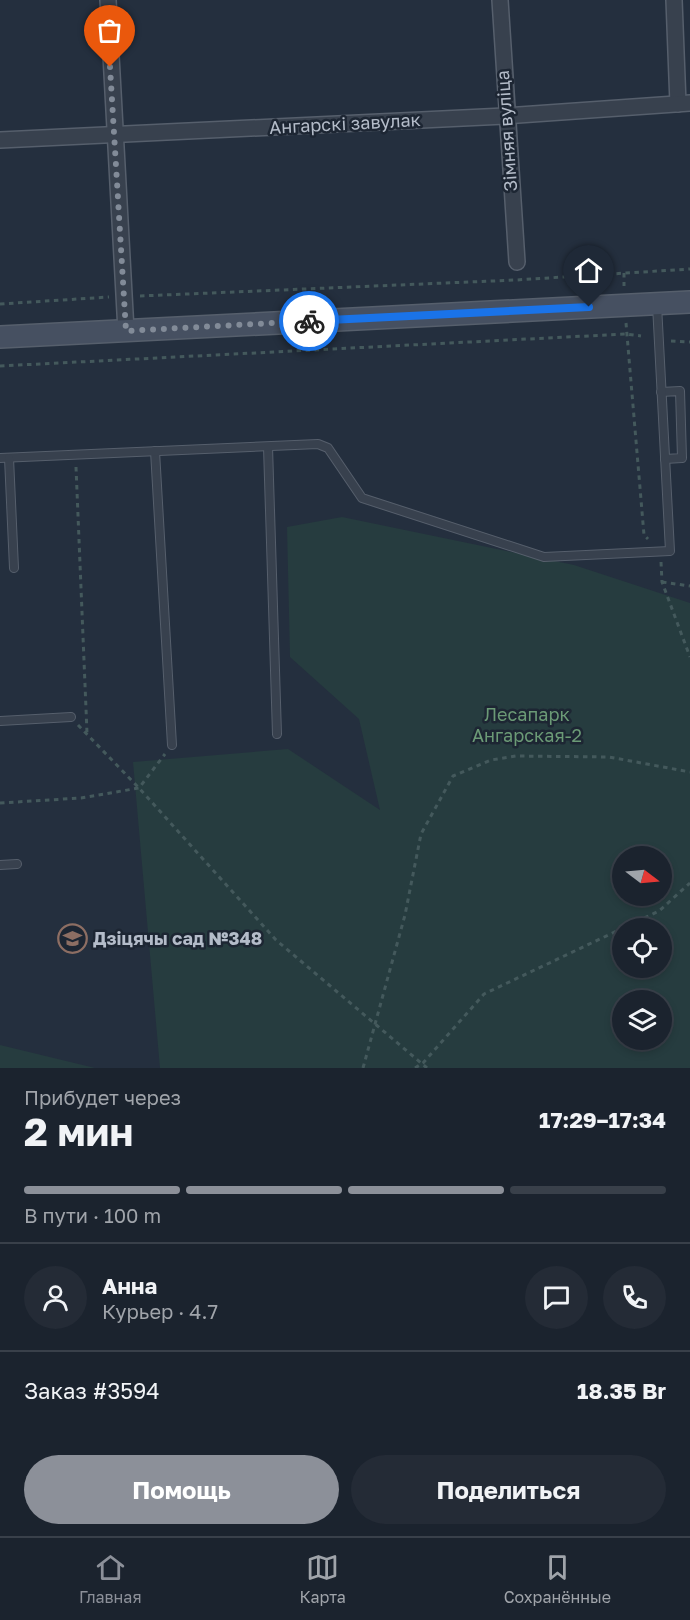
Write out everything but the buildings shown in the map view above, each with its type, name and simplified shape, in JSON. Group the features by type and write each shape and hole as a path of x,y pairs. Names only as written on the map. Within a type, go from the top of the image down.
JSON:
{"main road":[{"path":"0,338 690,302"}],"street":[{"path":"108,0 113,135 126,331"},
{"name":"Зімняя вуліца","path":"500,0 505,116 517,262"},
{"path":"674,0 684,103"},
{"name":"Ангарскі завулак","path":"0,140 505,116 684,103"}],"lane":[{"path":"0,458 318,444 328,448 362,498 544,557 670,551 657,304"},
{"path":"661,392 680,391 682,458 665,459"},
{"path":"268,447 277,734"},
{"path":"154,451 172,746"},
{"path":"9,458 14,568"},
{"path":"0,721 71,717"},
{"path":"0,865 17,864"}],"path":[{"path":"0,304 504,281 690,269"},
{"path":"624,273 624,290"},
{"path":"626,322 644,535 660,551 662,582 690,657"},
{"path":"0,366 626,334 641,336"},
{"path":"666,340 690,342"},
{"path":"76,455 87,735"},
{"path":"662,582 690,586"},
{"path":"71,717 139,788 276,940 427,1068"},
{"path":"0,802 81,798 139,788 172,746"},
{"path":"363,1068 405,915 422,834 453,776 490,760 516,756 609,757 690,772"},
{"path":"416,1068 484,994 659,911 690,883"}],"green space":[{"name":"Лесапарк Ангарская-2","path":"342,517 574,565 690,603 690,1068 160,1068 133,762 288,749 380,810 359,719 290,657 287,527"},
{"path":"0,1045 95,1068 0,1068"}],"way so far":[{"path":"110,67 126,331 309,321"}],"place":[{"name":"Дзіцячы сад №348","path":"72,939"}],"route":[{"path":"309,321 589,307"}]}
